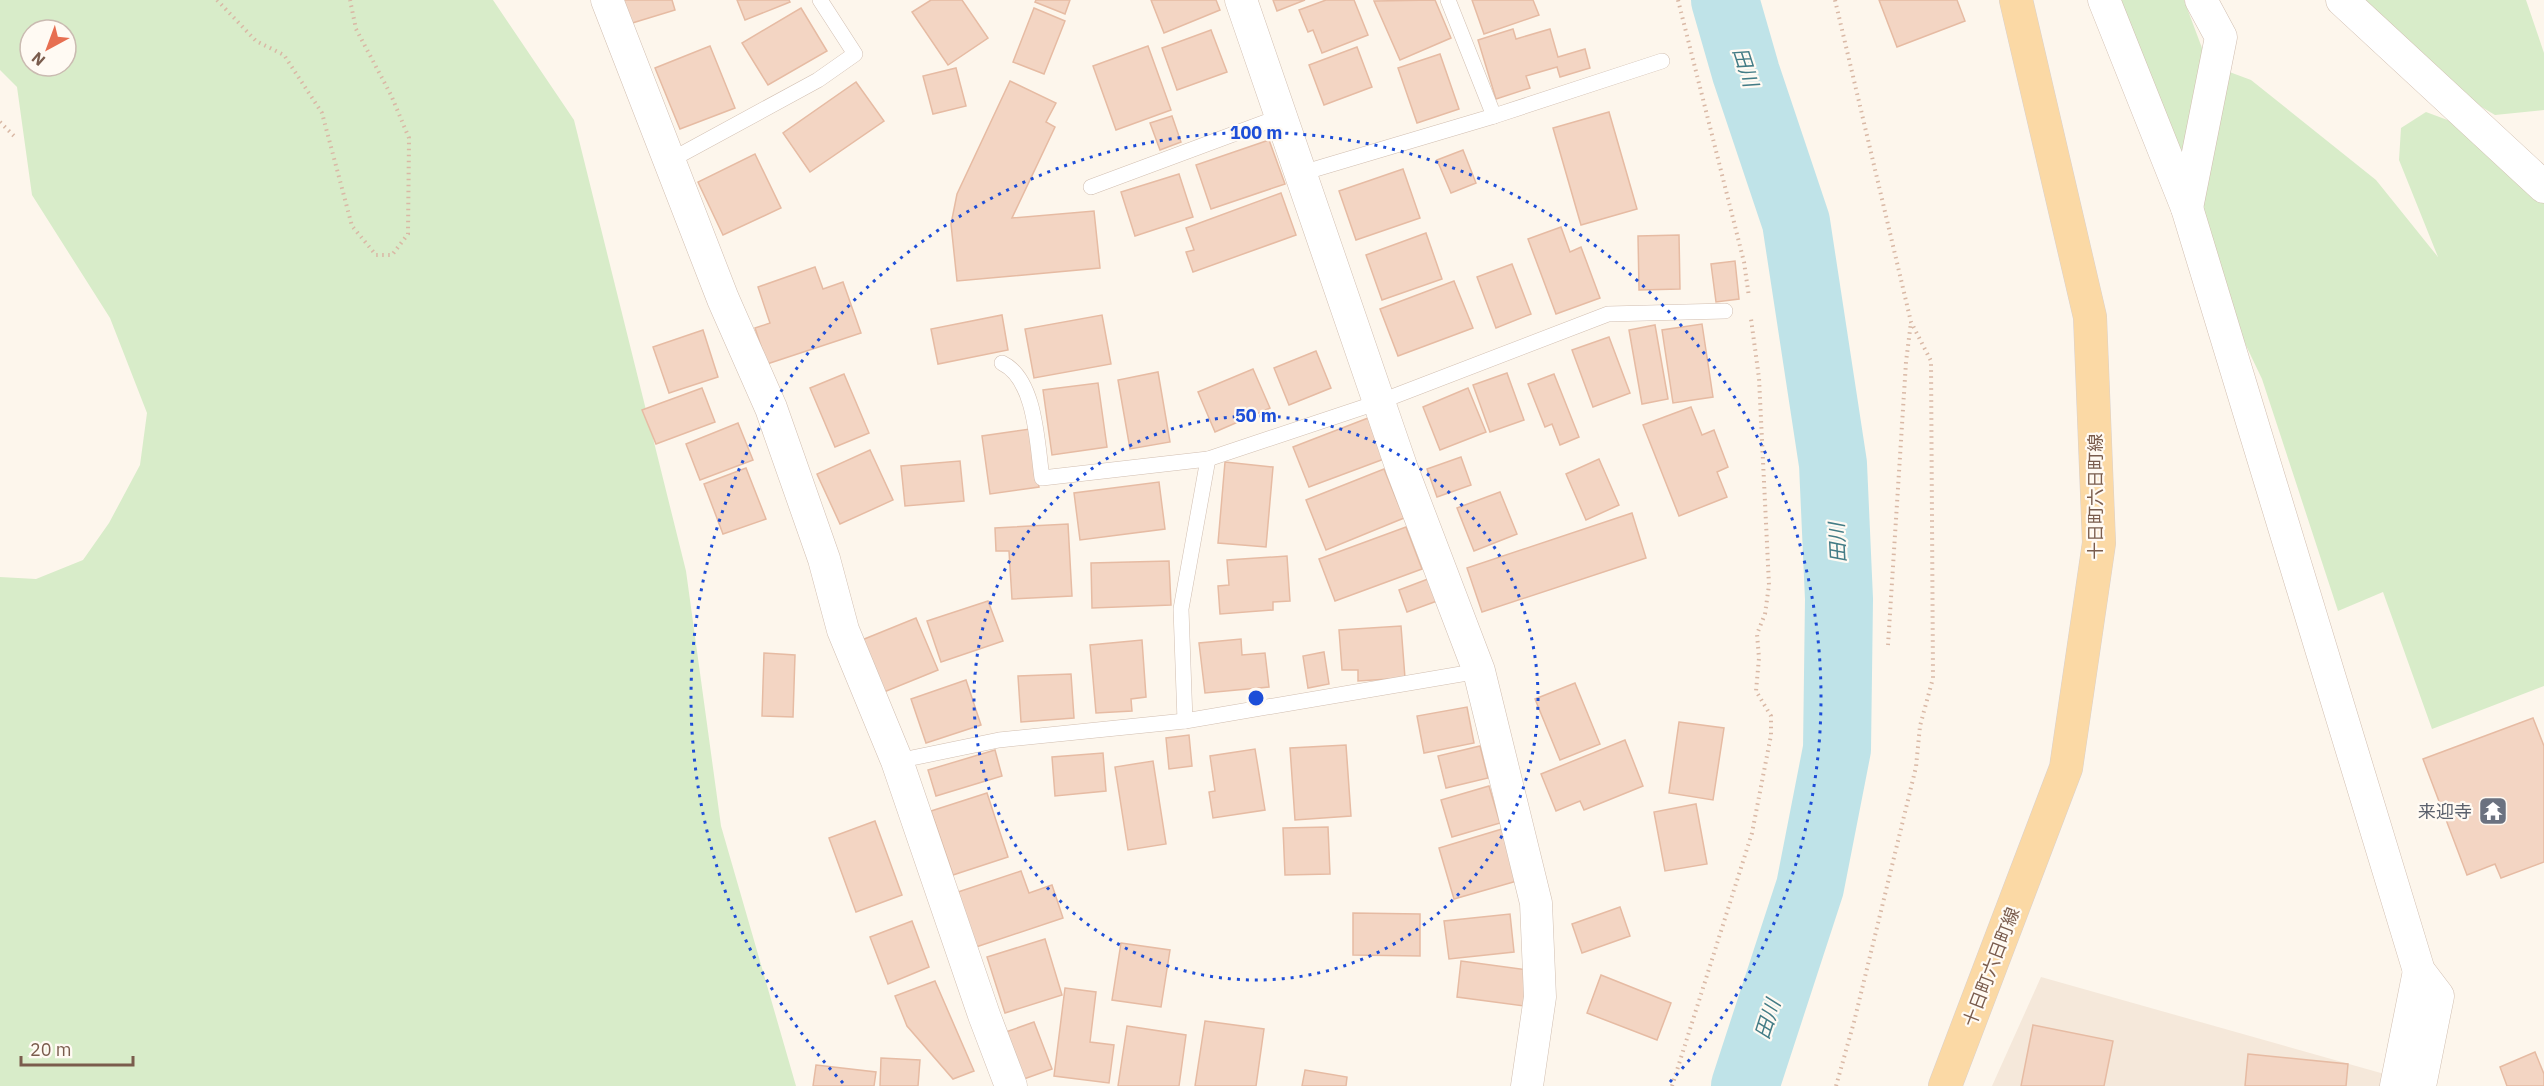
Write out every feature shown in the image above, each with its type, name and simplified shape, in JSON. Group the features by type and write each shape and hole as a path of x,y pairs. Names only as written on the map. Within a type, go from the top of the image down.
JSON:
{"main road":[{"name":"十日町六日町線","path":"1945,1086 2066,768 2099,543 2090,317 2016,0"}],"street":[{"path":"606,0 723,299 771,408 824,559 843,630 897,761 984,1015 1011,1086"},
{"path":"1241,0 1402,469 1479,671 1536,903 1540,997 1527,1086"},
{"path":"2104,0 2187,208 2419,971 2438,996 2420,1086"},
{"path":"2187,208 2221,37 2201,0"},
{"path":"2342,0 2544,187"},
{"path":"2396,1086 2419,971"}],"lane":[{"path":"669,161 818,80 855,54 820,0"},
{"path":"1448,0 1494,116"},
{"path":"1302,173 1494,116 1662,61"},
{"path":"1092,187 1282,116"},
{"path":"1002,363 1012,368 1030,399 1042,478 1208,459 1379,402 1608,314 1725,311"},
{"path":"1185,721 1181,609 1208,459"},
{"path":"897,761 999,740 1185,721 1479,671"}],"path":[{"path":"217,0 256,41 284,55 322,113 352,226 376,255 392,255 408,234 409,138 391,95 356,29 350,0"},
{"path":"1672,1086 1752,833 1771,735 1771,716 1756,691 1759,658 1757,634 1765,614 1769,585 1759,378 1744,262 1678,0"},
{"path":"1835,0 1911,322 1930,361 1933,678 1920,726 1913,779 1854,1022 1836,1086"},
{"path":"0,122 15,138"},
{"path":"1888,645 1906,362 1911,322"}],"shaded area":[{"path":"2041,977 2427,1086 1992,1086"}],"green space":[{"path":"0,0 493,0 574,120 686,571 721,826 796,1086 0,1086 0,577 36,579 83,560 109,523 140,465 147,413 110,318 32,195 17,87 0,70"},
{"path":"2118,0 2184,0 2208,64 2251,80 2376,180 2438,257 2399,160 2401,128 2426,112 2525,149 2544,172 2544,686 2432,729 2383,592 2338,611 2262,379 2185,218"},
{"path":"2357,0 2526,0 2544,53 2544,110 2495,115 2470,100"}],"building":[{"path":"622,0 672,0 675,10 629,24"},
{"path":"737,0 789,0 790,2 745,20"},
{"path":"931,0 962,0 988,38 948,65 912,12"},
{"path":"1036,0 1070,0 1065,14 1035,2"},
{"path":"1151,0 1216,0 1220,10 1164,33"},
{"path":"1273,0 1305,0 1277,11"},
{"path":"1326,0 1354,0 1368,35 1322,53 1313,30 1308,32 1299,10"},
{"path":"1435,0 1451,38 1400,60 1374,1"},
{"path":"1472,0 1533,0 1539,15 1484,34"},
{"path":"1879,0 1957,0 1965,21 1897,47"},
{"path":"801,8 827,51 768,85 742,43"},
{"path":"1034,8 1065,21 1044,74 1013,62"},
{"path":"1513,29 1516,39 1550,29 1558,57 1585,49 1590,68 1560,77 1557,67 1526,76 1530,88 1496,99 1478,40"},
{"path":"1211,30 1227,72 1177,90 1162,48"},
{"path":"710,46 735,108 680,129 655,68"},
{"path":"1148,46 1171,110 1116,130 1093,66"},
{"path":"1357,47 1372,87 1324,105 1309,65"},
{"path":"1440,54 1459,109 1417,123 1398,68"},
{"path":"956,68 966,106 933,114 923,76"},
{"path":"1010,81 1056,103 1046,122 1055,127 1012,218 1094,211 1100,268 957,281 951,224 957,194"},
{"path":"856,82 884,121 810,172 783,133"},
{"path":"1609,112 1637,209 1581,225 1553,128"},
{"path":"1172,116 1181,142 1160,150 1150,123"},
{"path":"1269,140 1285,184 1211,209 1196,165"},
{"path":"1463,150 1476,183 1451,193 1437,160"},
{"path":"755,154 781,208 723,235 698,182"},
{"path":"1403,169 1420,218 1356,240 1339,191"},
{"path":"1179,174 1193,217 1135,236 1121,192"},
{"path":"1281,193 1296,235 1193,272 1186,252 1194,250 1186,228"},
{"path":"1561,227 1570,252 1581,247 1600,298 1556,314 1528,239"},
{"path":"1426,233 1442,279 1382,300 1366,255"},
{"path":"1679,235 1680,289 1639,290 1638,236"},
{"path":"1735,261 1739,299 1716,302 1711,264"},
{"path":"1512,264 1531,314 1496,328 1477,277"},
{"path":"815,267 823,289 843,282 861,333 767,364 755,328 770,323 758,287"},
{"path":"1454,281 1473,328 1398,356 1380,309"},
{"path":"1002,315 1008,350 938,364 931,329"},
{"path":"1102,315 1111,364 1034,378 1025,329"},
{"path":"1702,324 1713,397 1673,403 1662,330"},
{"path":"1655,325 1668,399 1642,404 1629,330"},
{"path":"703,330 718,377 669,393 653,347"},
{"path":"1609,337 1630,393 1593,407 1572,350"},
{"path":"1316,351 1331,388 1289,405 1274,368"},
{"path":"1253,369 1270,408 1215,432 1198,392"},
{"path":"1158,372 1170,442 1130,449 1118,380"},
{"path":"1507,373 1524,420 1490,432 1473,385"},
{"path":"844,374 869,433 835,447 810,388"},
{"path":"1554,374 1579,437 1560,445 1552,424 1545,427 1528,384"},
{"path":"1098,383 1107,447 1052,455 1043,390"},
{"path":"702,388 715,422 656,444 642,410"},
{"path":"1468,388 1486,432 1440,450 1423,407"},
{"path":"1691,407 1702,435 1714,430 1728,467 1717,472 1727,497 1679,516 1643,425"},
{"path":"1368,418 1384,459 1309,487 1293,447"},
{"path":"738,423 753,460 700,480 686,444"},
{"path":"1030,429 1039,487 990,494 982,436"},
{"path":"870,450 893,500 840,524 817,474"},
{"path":"1461,457 1471,485 1437,497 1427,469"},
{"path":"1599,459 1619,505 1586,520 1566,474"},
{"path":"960,461 964,501 905,506 901,466"},
{"path":"1225,462 1273,467 1266,547 1218,543"},
{"path":"746,468 766,519 723,534 704,484"},
{"path":"1384,469 1404,518 1326,550 1306,500"},
{"path":"1159,482 1165,529 1080,540 1074,493"},
{"path":"1500,492 1517,534 1474,551 1457,508"},
{"path":"1632,513 1646,558 1482,612 1467,568"},
{"path":"1068,524 1072,596 1012,599 1009,551 996,551 995,528"},
{"path":"1406,527 1422,569 1335,601 1319,559"},
{"path":"1287,556 1290,601 1273,602 1273,610 1220,614 1218,586 1229,585 1227,560"},
{"path":"1169,561 1171,605 1092,608 1091,563"},
{"path":"1428,579 1437,601 1407,612 1399,590"},
{"path":"988,601 1003,641 941,662 927,621"},
{"path":"916,618 938,670 879,694 857,642"},
{"path":"1401,626 1405,678 1358,681 1358,670 1342,670 1339,630"},
{"path":"1241,639 1242,655 1265,653 1269,687 1205,693 1199,643"},
{"path":"1142,640 1146,697 1131,699 1132,711 1096,713 1090,645"},
{"path":"1324,652 1329,684 1308,688 1303,656"},
{"path":"764,653 795,655 793,717 762,716"},
{"path":"1071,674 1074,718 1021,722 1018,676"},
{"path":"966,680 981,725 926,743 911,699"},
{"path":"1575,683 1600,744 1560,760 1535,699"},
{"path":"1467,707 1474,743 1424,753 1417,716"},
{"name":"来迎寺","path":"2533,718 2544,746 2544,862 2501,878 2495,864 2467,875 2423,759"},
{"path":"1679,722 1724,728 1713,800 1669,793"},
{"path":"1189,735 1192,766 1169,769 1166,738"},
{"path":"1625,740 1643,786 1584,810 1580,801 1556,811 1541,774"},
{"path":"1346,745 1351,816 1295,820 1290,748"},
{"path":"1480,746 1488,778 1446,788 1438,756"},
{"path":"1255,749 1265,810 1213,818 1209,792 1215,791 1210,756"},
{"path":"995,750 1002,776 936,796 928,770"},
{"path":"1103,753 1106,791 1055,796 1052,757"},
{"path":"1153,761 1166,844 1128,850 1115,767"},
{"path":"1489,786 1500,823 1452,837 1441,800"},
{"path":"987,793 1008,857 953,875 931,811"},
{"path":"1696,804 1707,864 1665,871 1654,812"},
{"path":"875,821 902,895 856,912 829,838"},
{"path":"1328,827 1330,874 1285,875 1283,828"},
{"path":"1502,829 1517,881 1454,899 1439,848"},
{"path":"1021,871 1029,893 1052,885 1063,918 976,947 958,892"},
{"path":"1620,907 1630,936 1582,953 1572,924"},
{"path":"1353,913 1420,914 1420,956 1353,955"},
{"path":"1510,914 1514,952 1449,959 1444,921"},
{"path":"912,921 929,967 888,984 870,937"},
{"path":"1045,939 1062,995 1005,1013 987,957"},
{"path":"1121,943 1170,950 1161,1007 1112,1000"},
{"path":"1461,961 1528,970 1524,1006 1457,997"},
{"path":"1601,975 1671,1003 1657,1040 1587,1013"},
{"path":"935,981 974,1071 953,1079 907,1026 895,996"},
{"path":"1065,988 1096,992 1090,1042 1114,1045 1109,1083 1054,1076"},
{"path":"1205,1021 1264,1029 1256,1086 1195,1086"},
{"path":"1034,1022 1052,1069 1021,1080 1003,1033"},
{"path":"2033,1025 2113,1041 2104,1086 2021,1086"},
{"path":"1127,1026 1186,1035 1179,1086 1118,1086"},
{"path":"2535,1052 2544,1074 2544,1086 2507,1086 2500,1067"},
{"path":"2248,1054 2348,1064 2346,1086 2245,1086"},
{"path":"881,1058 920,1060 918,1086 880,1086"},
{"path":"816,1065 876,1072 874,1086 813,1086"},
{"path":"1305,1070 1347,1077 1346,1086 1302,1086"}],"waterway":[{"name":"田川","path":"1725,0 1746,73 1796,222 1833,464 1839,599 1837,749 1810,887 1745,1086"}],"place":[{"name":"来迎寺","path":"2493,811"}]}
